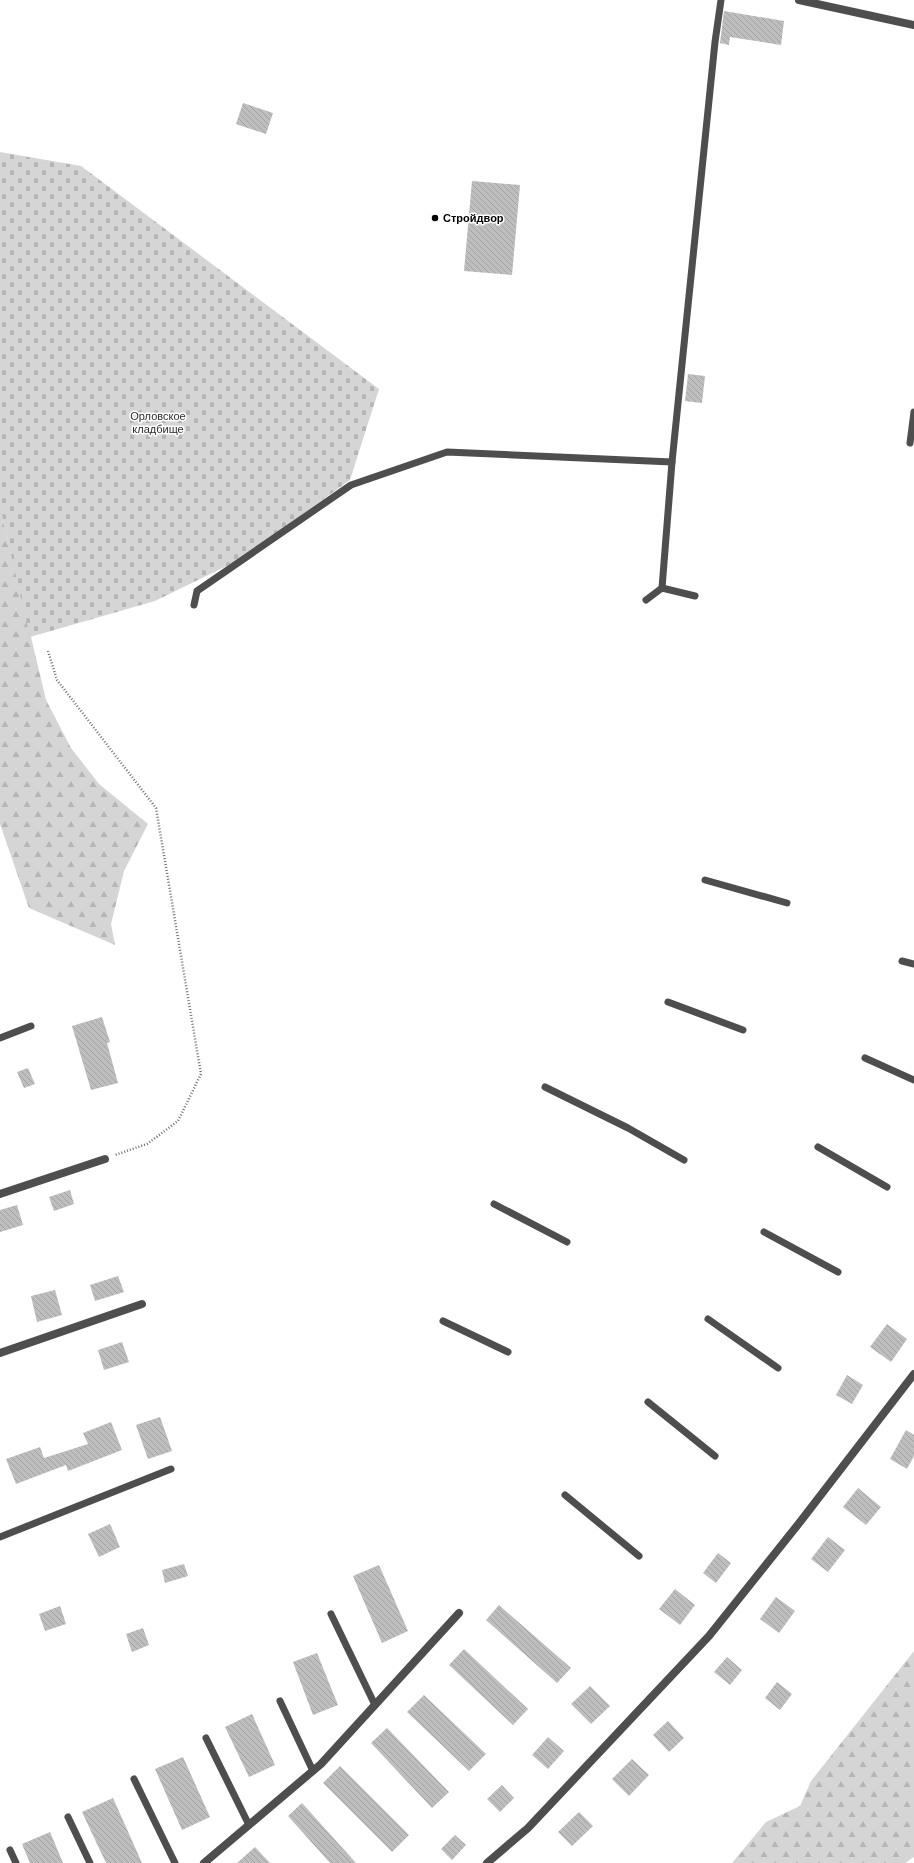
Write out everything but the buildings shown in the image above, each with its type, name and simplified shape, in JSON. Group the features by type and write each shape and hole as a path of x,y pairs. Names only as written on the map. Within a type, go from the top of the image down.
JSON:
{"street":[{"path":"799,0 914,25"},
{"path":"0,1194 105,1159"},
{"path":"0,1353 142,1304"},
{"path":"487,1863 528,1828 709,1636 800,1522 914,1374"},
{"path":"204,1863 313,1771 459,1613"}],"lane":[{"path":"646,600 662,588 672,462 715,42 721,0"},
{"path":"910,443 914,412"},
{"path":"194,605 197,591 351,485 447,452 672,462"},
{"path":"662,588 695,596"},
{"path":"705,880 787,903"},
{"path":"902,961 914,964"},
{"path":"668,1002 743,1030"},
{"path":"0,1038 31,1026"},
{"path":"865,1058 914,1080"},
{"path":"545,1087 628,1128 684,1160"},
{"path":"818,1147 887,1187"},
{"path":"494,1204 567,1242"},
{"path":"764,1232 838,1272"},
{"path":"708,1319 778,1368"},
{"path":"443,1321 508,1352"},
{"path":"648,1402 715,1456"},
{"path":"0,1536 171,1469"},
{"path":"565,1495 639,1556"},
{"path":"331,1614 375,1705"},
{"path":"280,1701 313,1771"},
{"path":"206,1738 249,1825"},
{"path":"134,1779 175,1863"},
{"path":"68,1817 90,1863"},
{"path":"10,1850 16,1863"}],"path":[{"path":"48,651 57,680 156,808 201,1074 178,1121 147,1144 105,1159"}],"green space":[{"name":"Орловское кладбище","path":"0,152 81,166 379,389 350,480 239,560 155,601 30,637 2,515 0,515"},
{"path":"0,515 2,515 46,700 71,748 99,784 148,824 124,871 111,924 115,945 29,908 0,824"},
{"path":"914,1651 914,1857 905,1863 732,1863 766,1822 800,1806 811,1781"}],"place":[{"name":"Стройдвор","path":"435,218"}]}
